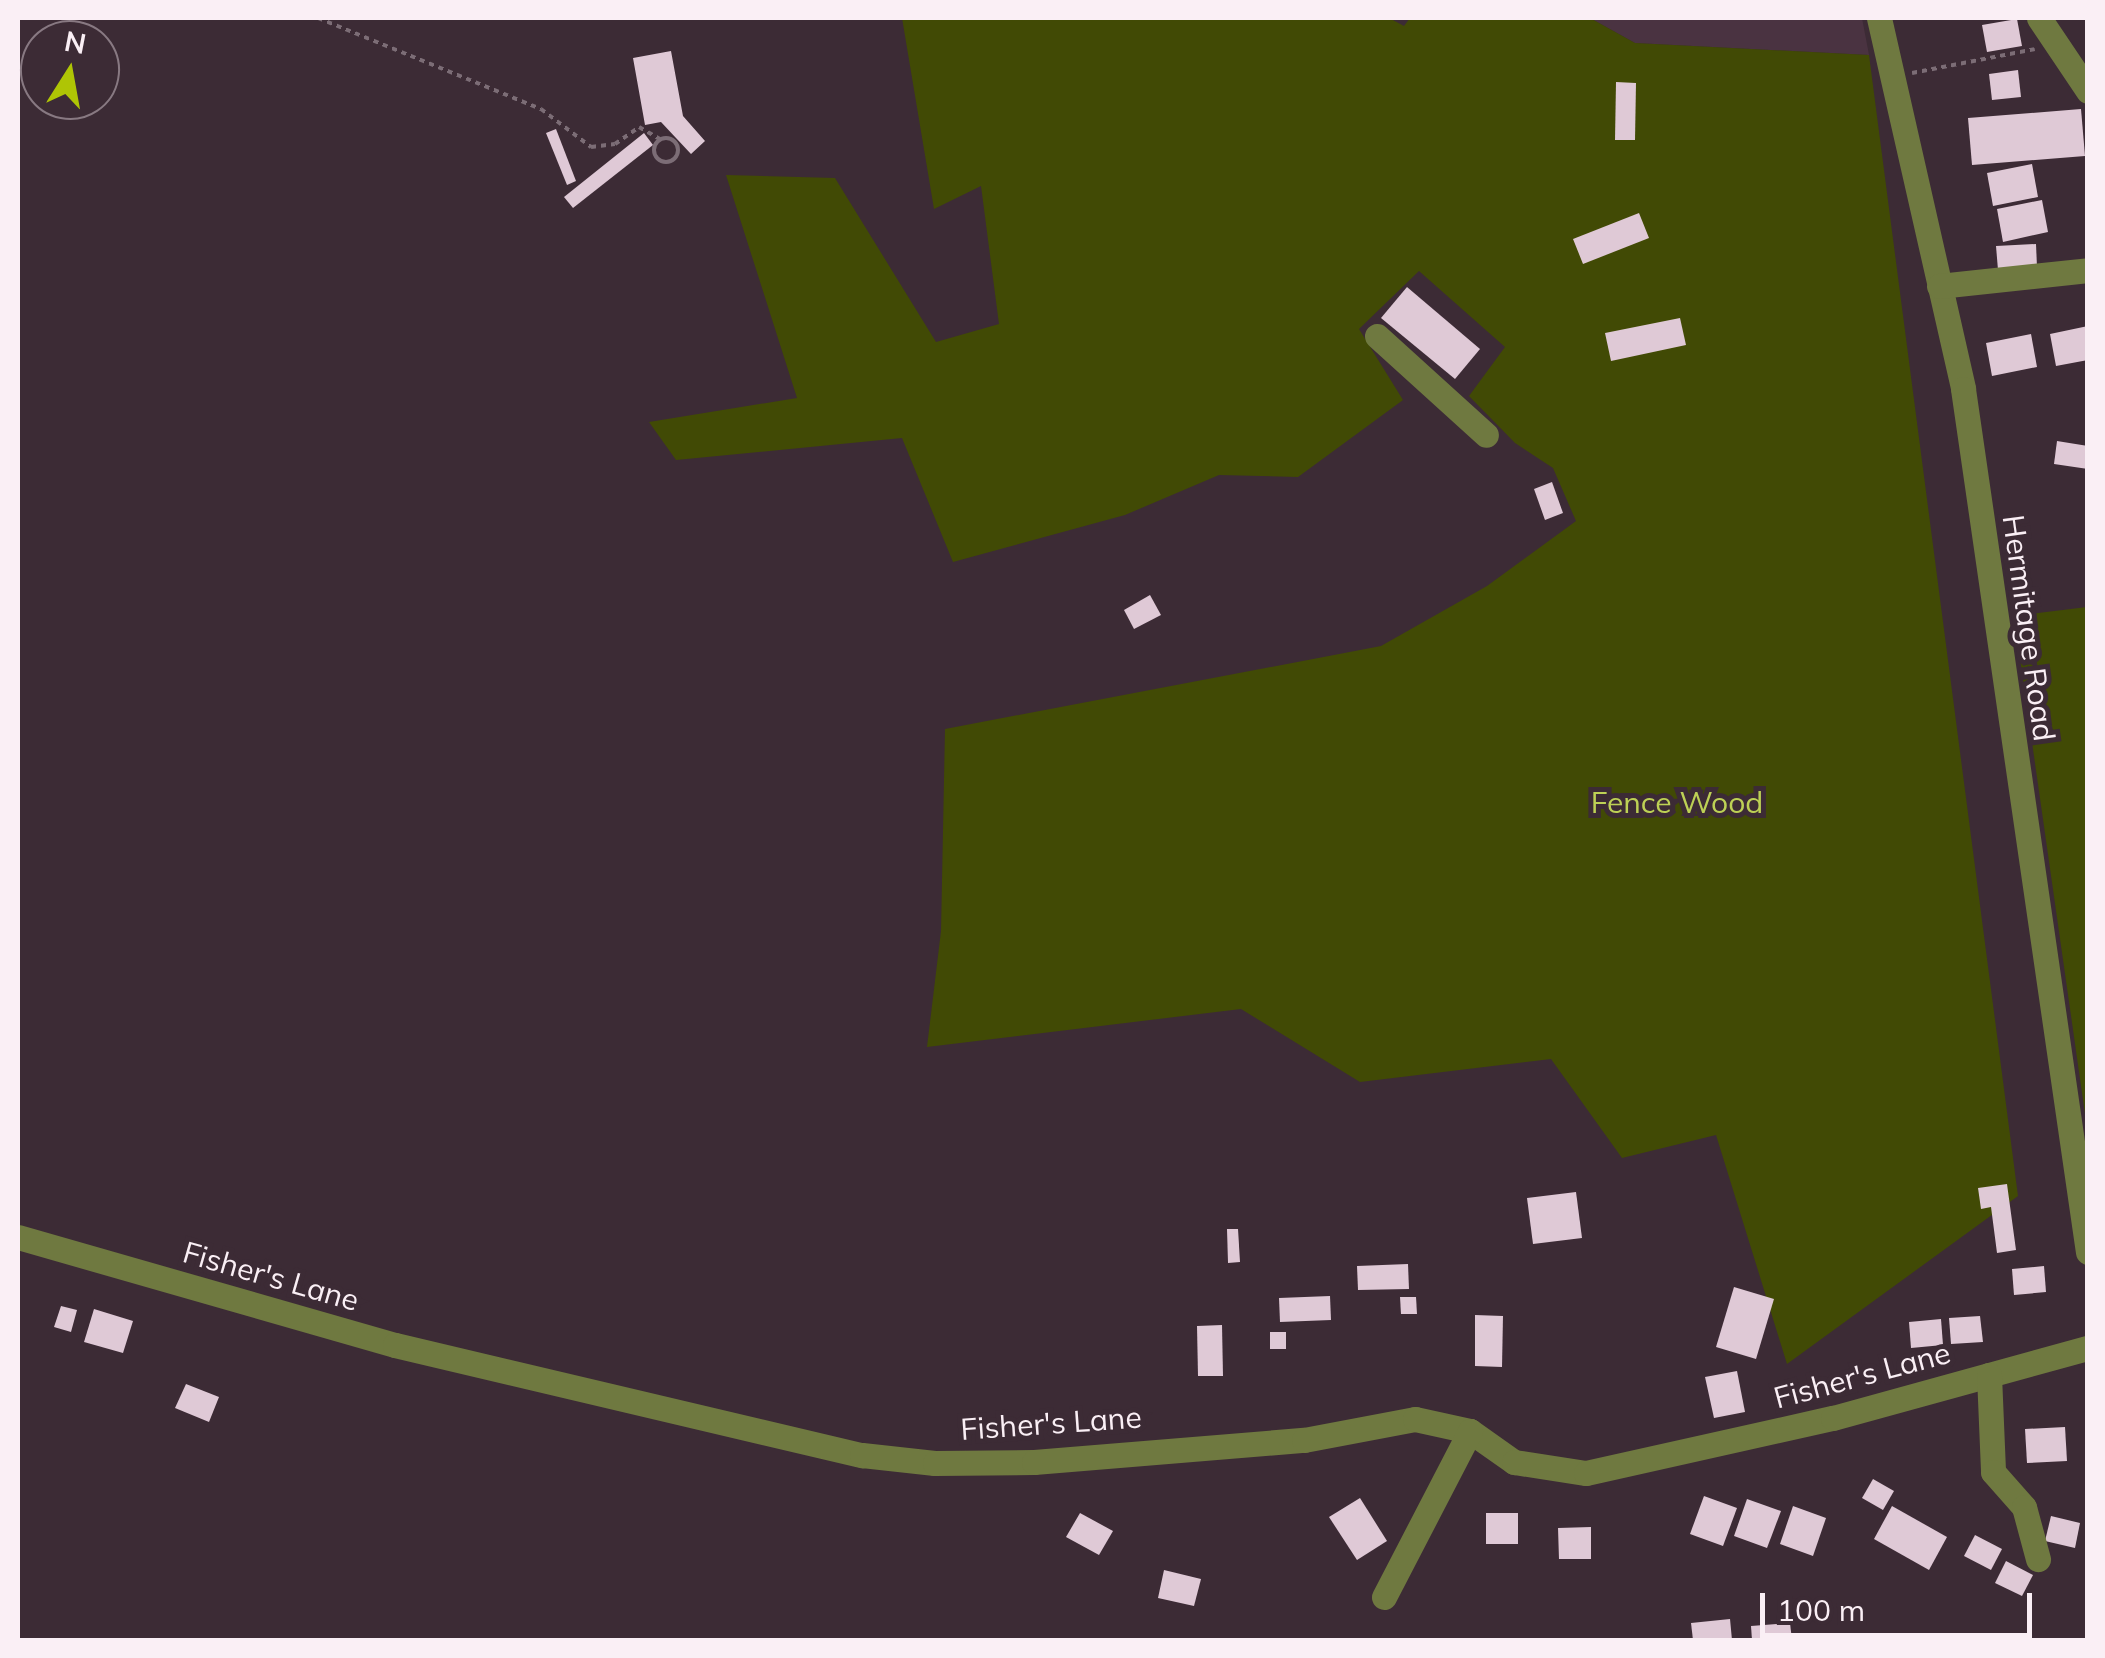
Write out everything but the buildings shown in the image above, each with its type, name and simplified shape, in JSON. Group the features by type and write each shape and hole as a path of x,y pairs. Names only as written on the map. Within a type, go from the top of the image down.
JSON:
{"street":[{"name":"Hermitage Road","path":"1880,18 1963,389 2088,1252"},
{"path":"2039,18 2088,91"},
{"path":"1940,286 2088,270"},
{"path":"1377,336 1486,436"},
{"name":"Fisher's Lane","path":"18,1237 395,1345 862,1455 1034,1462 1304,1440 1416,1419 1470,1431 1514,1462 1586,1473 1833,1418 2088,1348"},
{"path":"1989,1375 1992,1472 2024,1507 2038,1559"},
{"path":"1384,1597 1470,1431"}],"path":[{"path":"318,18 541,109 590,147 615,144 640,127 677,145 673,160 655,156 660,139"},
{"path":"1892,77 2057,45"}],"shaded area":[{"path":"1590,18 1862,18 1869,55 1635,43"}],"green space":[{"name":"Fence Wood","path":"902,18 1389,18 1404,26 1410,18 1590,18 1635,43 1869,55 2018,1196 1787,1364 1716,1135 1622,1158 1551,1059 1360,1082 1241,1009 927,1047 941,931 945,729 1381,646 1487,586 1576,521 1553,468 1515,443 1469,396 1505,347 1419,271 1359,329 1403,400 1298,477 1219,475 1125,515 953,562 902,438 676,460 649,422 797,398 726,175 835,178 936,342 999,324 981,186 934,209"},
{"path":"2088,607 2087,1128 2014,616"}]}
